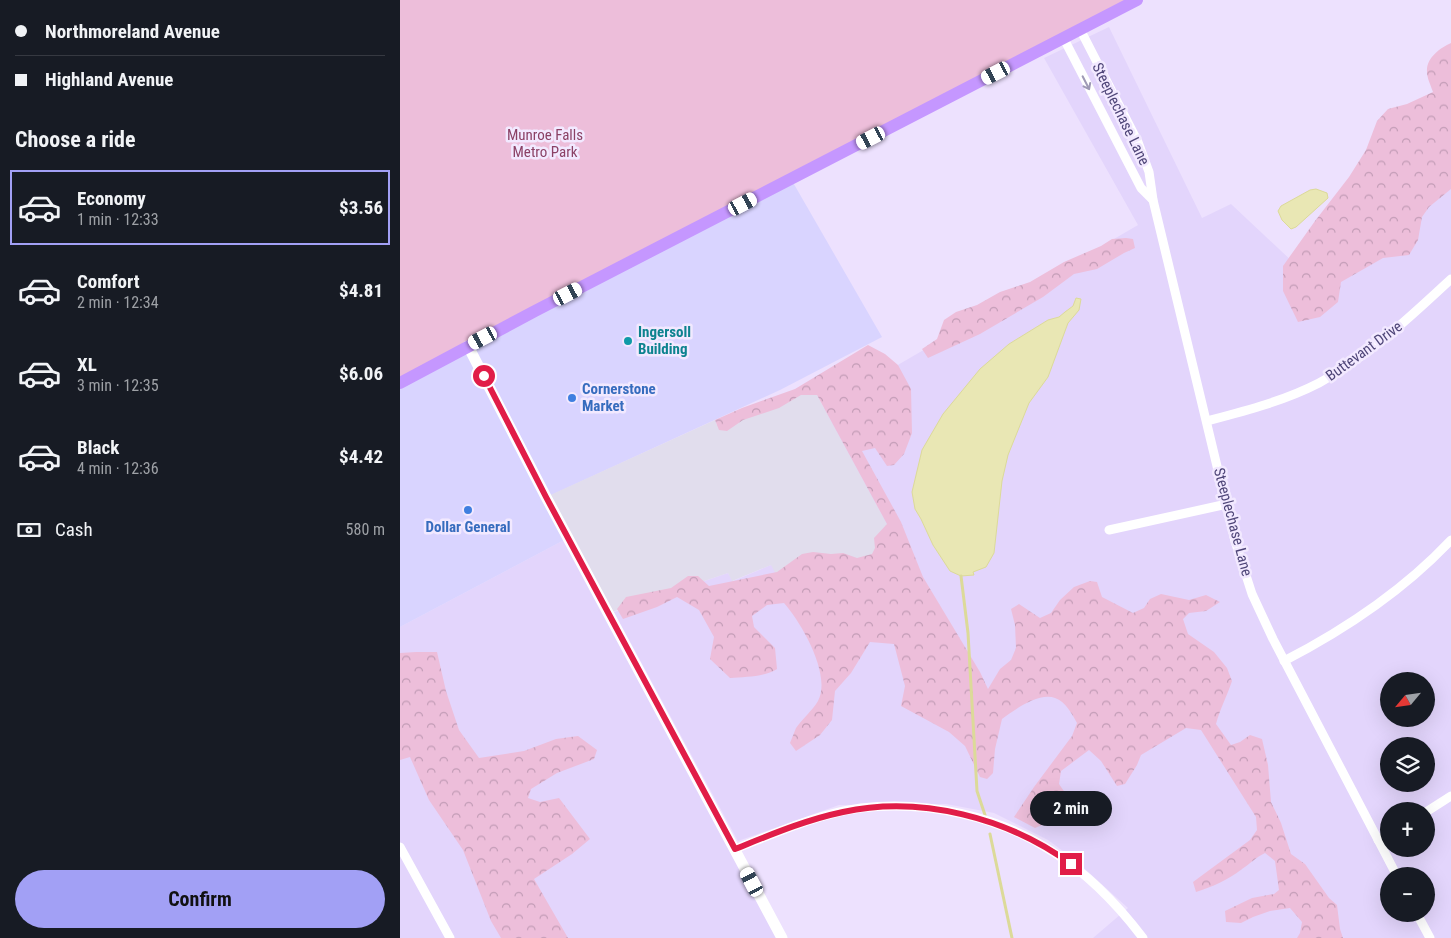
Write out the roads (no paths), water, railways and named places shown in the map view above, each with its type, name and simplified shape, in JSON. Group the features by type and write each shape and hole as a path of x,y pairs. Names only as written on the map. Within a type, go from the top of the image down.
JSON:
{"main road":[{"path":"400,383 1137,0"}],"street":[{"name":"Steeplechase Lane","path":"1080,31 1138,142 1149,172 1153,200 1243,569 1260,612 1284,660 1392,867"},
{"name":"Steeplechase Lane","path":"1064,39 1141,188 1153,200"},
{"name":"Buttevant Drive","path":"1207,421 1260,407 1319,383 1366,353 1451,279"},
{"path":"468,346 546,497 782,938"},
{"path":"1109,530 1227,504"},
{"path":"1284,660 1342,629 1376,606 1426,564 1451,540"},
{"path":"1435,806 1451,796"},
{"path":"735,849 818,817 860,808 908,806 958,813 1030,838 1053,852 1082,874 1113,902 1143,938"},
{"path":"400,847 450,938"},
{"path":"1421,922 1430,938"}],"waterway":[{"path":"961,576 968,633 977,791 985,815"},
{"path":"990,834 1012,938"}],"place":[{"name":"Ingersoll Building","path":"628,341"},
{"name":"Cornerstone Market","path":"572,398"},
{"name":"Dollar General","path":"468,510"}],"park label":[{"name":"Munroe Falls Metro Park","path":"545,144"}]}
